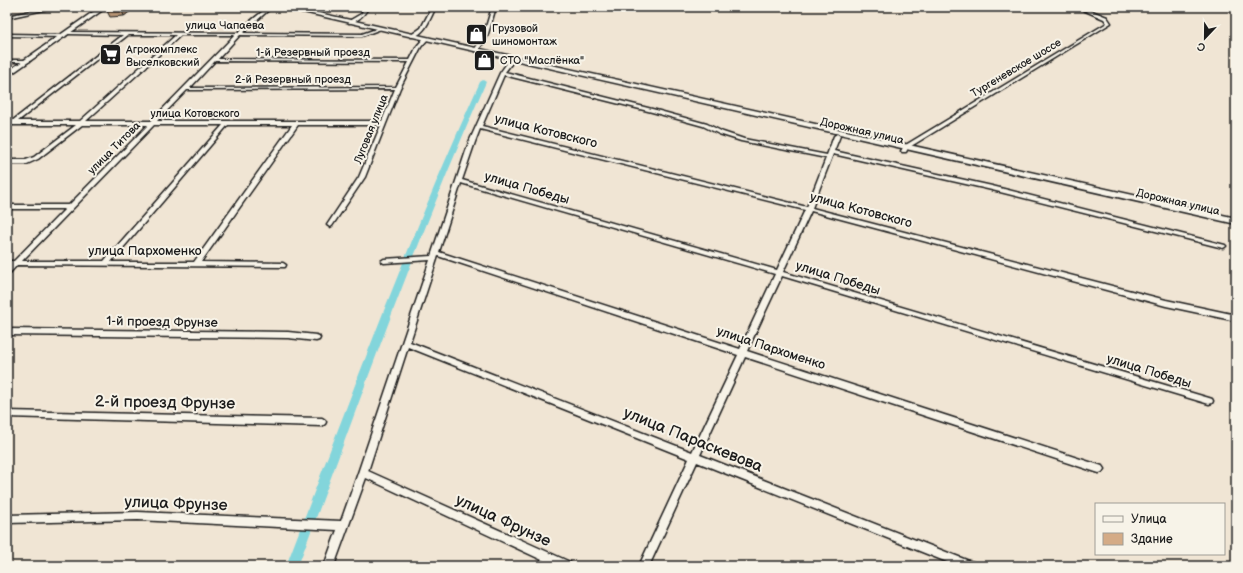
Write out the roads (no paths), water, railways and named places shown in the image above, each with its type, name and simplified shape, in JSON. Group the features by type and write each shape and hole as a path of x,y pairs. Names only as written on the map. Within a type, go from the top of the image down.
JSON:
{"main road":[{"path":"7,75 104,7"},
{"name":"Дорожная улица","path":"284,7 485,52 1236,226"},
{"name":"Дорожная улица","path":"485,52 562,74 837,136 905,149 1236,221"}],"street":[{"path":"7,17 56,7"},
{"name":"улица Титова","path":"7,272 239,35 258,16 270,7"},
{"path":"301,11 309,7"},
{"path":"350,22 362,15 367,7"},
{"path":"412,36 423,29 434,7"},
{"path":"476,50 486,37 494,7"},
{"name":"Тургеневское шоссе","path":"905,149 1109,24 1106,18 1078,7"},
{"name":"улица Чапаева","path":"7,35 362,35 379,29"},
{"path":"13,123 126,34"},
{"path":"7,162 32,161 81,123 180,34"},
{"name":"Луговая улица","path":"330,225 362,177 398,88 419,46 426,39"},
{"path":"7,61 28,60"},
{"name":"1-й Резервный проезд","path":"215,60 411,61"},
{"path":"329,566 363,473 434,255 479,127 502,73 512,60"},
{"path":"502,73 706,125 720,133 743,140 830,154 992,188 1223,246"},
{"name":"2-й Резервный проезд","path":"187,89 398,88"},
{"name":"улица Котовского","path":"7,123 384,123"},
{"path":"106,263 227,123"},
{"path":"197,263 296,123"},
{"name":"улица Котовского","path":"479,127 809,209 1166,303 1236,318"},
{"path":"644,566 742,351 809,209 837,136"},
{"name":"улица Победы","path":"460,182 780,273 1209,401"},
{"path":"7,207 70,206"},
{"name":"улица Пархоменко","path":"384,261 434,255 742,351 1099,469"},
{"name":"улица Пархоменко","path":"7,263 197,263 283,265"},
{"name":"1-й проезд Фрунзе","path":"7,332 288,335 316,338"},
{"name":"улица Параскевова","path":"406,343 968,566"},
{"name":"2-й проезд Фрунзе","path":"7,414 322,422"},
{"name":"улица Фрунзе","path":"363,473 566,566"},
{"name":"улица Фрунзе","path":"7,519 138,516 343,526"}],"waterway":[{"path":"292,566 408,261 453,149 483,82"}],"place":[{"name":"Грузовой шиномонтаж","path":"477,34"},
{"name":"Агрокомплекс Выселковский","path":"110,55"},
{"name":"СТО \"Маслёнка\"","path":"485,60"}]}
